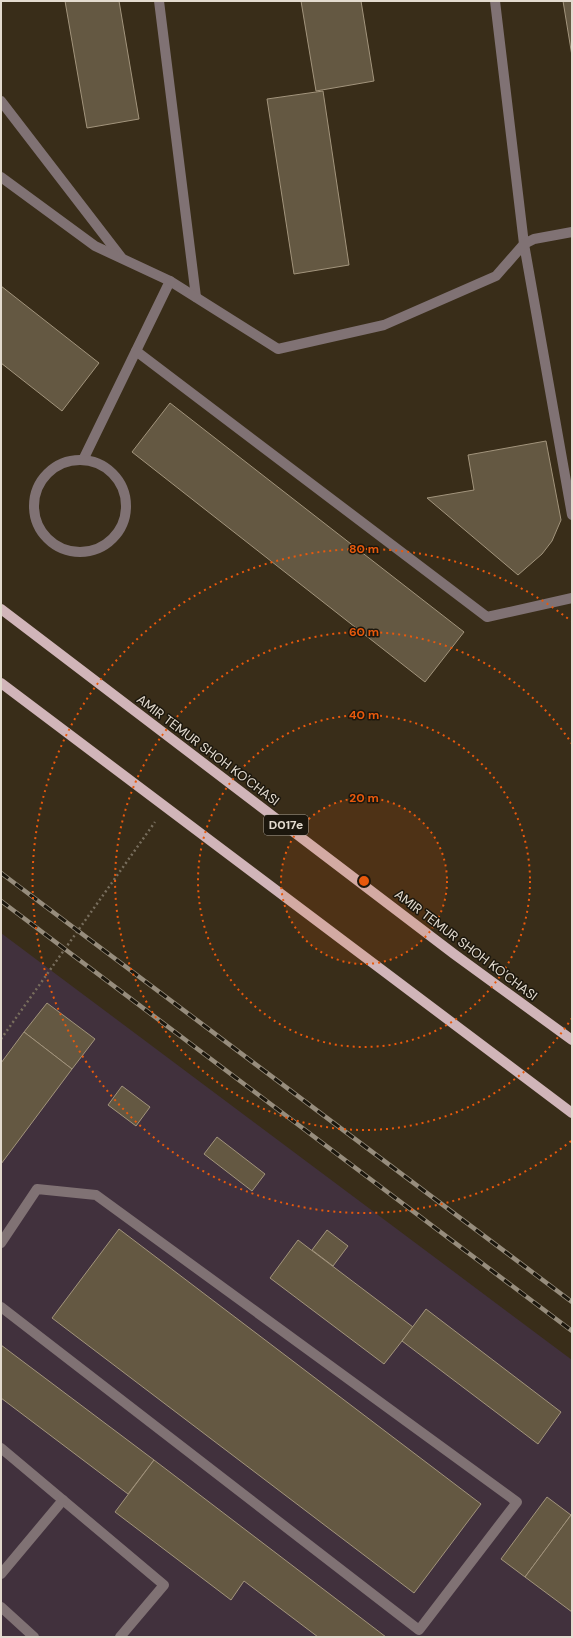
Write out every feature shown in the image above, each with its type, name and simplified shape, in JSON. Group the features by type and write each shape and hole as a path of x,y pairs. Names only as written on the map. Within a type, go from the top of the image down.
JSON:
{"main road":[{"name":"AMIR TEMUR SHOH KO'CHASI","path":"1,609 454,954 572,1040"},
{"path":"1,683 572,1113"}],"street":[{"path":"159,1 196,298"},
{"path":"495,1 524,244 572,515"},
{"path":"1,101 122,258"},
{"path":"1,176 95,246 170,281 278,350 384,325 496,276 524,244 534,240 572,232"},
{"path":"83,460 170,281"},
{"path":"136,351 487,617 572,598"},
{"path":"83,460 98,463 111,472 121,485 126,499 125,515 119,530 109,542 96,550 82,552 67,550 54,544 48,539 43,534 36,521 34,506 36,492 43,478 53,468 68,462 83,460"},
{"path":"1,1243 37,1190 96,1195 517,1502 419,1630 1,1306"},
{"path":"1,1448 164,1585 120,1637"},
{"path":"1,1574 63,1500"},
{"path":"1,1607 34,1637"}],"path":[{"path":"1,1039 166,807"}],"shaded area":[{"path":"1,933 572,1360 572,1637 1,1637"}],"building":[{"path":"65,1 119,1 139,119 87,128"},
{"path":"301,1 361,1 374,81 316,91"},
{"path":"563,1 572,1 572,56"},
{"path":"323,91 349,265 294,274 267,99"},
{"path":"1,286 99,363 62,411 1,363"},
{"path":"170,403 464,632 425,682 132,452"},
{"path":"546,441 561,520 552,541 542,554 518,575 427,498 474,490 468,455"},
{"path":"47,1003 95,1039 72,1069 24,1032"},
{"path":"24,1032 72,1069 1,1164 1,1063"},
{"path":"122,1086 150,1107 136,1126 108,1105"},
{"path":"217,1137 265,1174 252,1191 204,1154"},
{"path":"119,1229 481,1504 414,1593 52,1318"},
{"path":"327,1230 348,1246 333,1266 312,1250"},
{"path":"298,1240 413,1327 384,1364 270,1278"},
{"path":"426,1309 561,1412 538,1444 402,1341"},
{"path":"1,1345 154,1460 128,1494 1,1398"},
{"path":"154,1460 386,1637 318,1637 244,1581 231,1600 115,1512"},
{"path":"547,1497 571,1515 525,1577 501,1559"},
{"path":"571,1515 572,1516 572,1612 525,1577"}],"railway":[{"path":"1,873 572,1302"},
{"path":"1,901 572,1331"}]}
